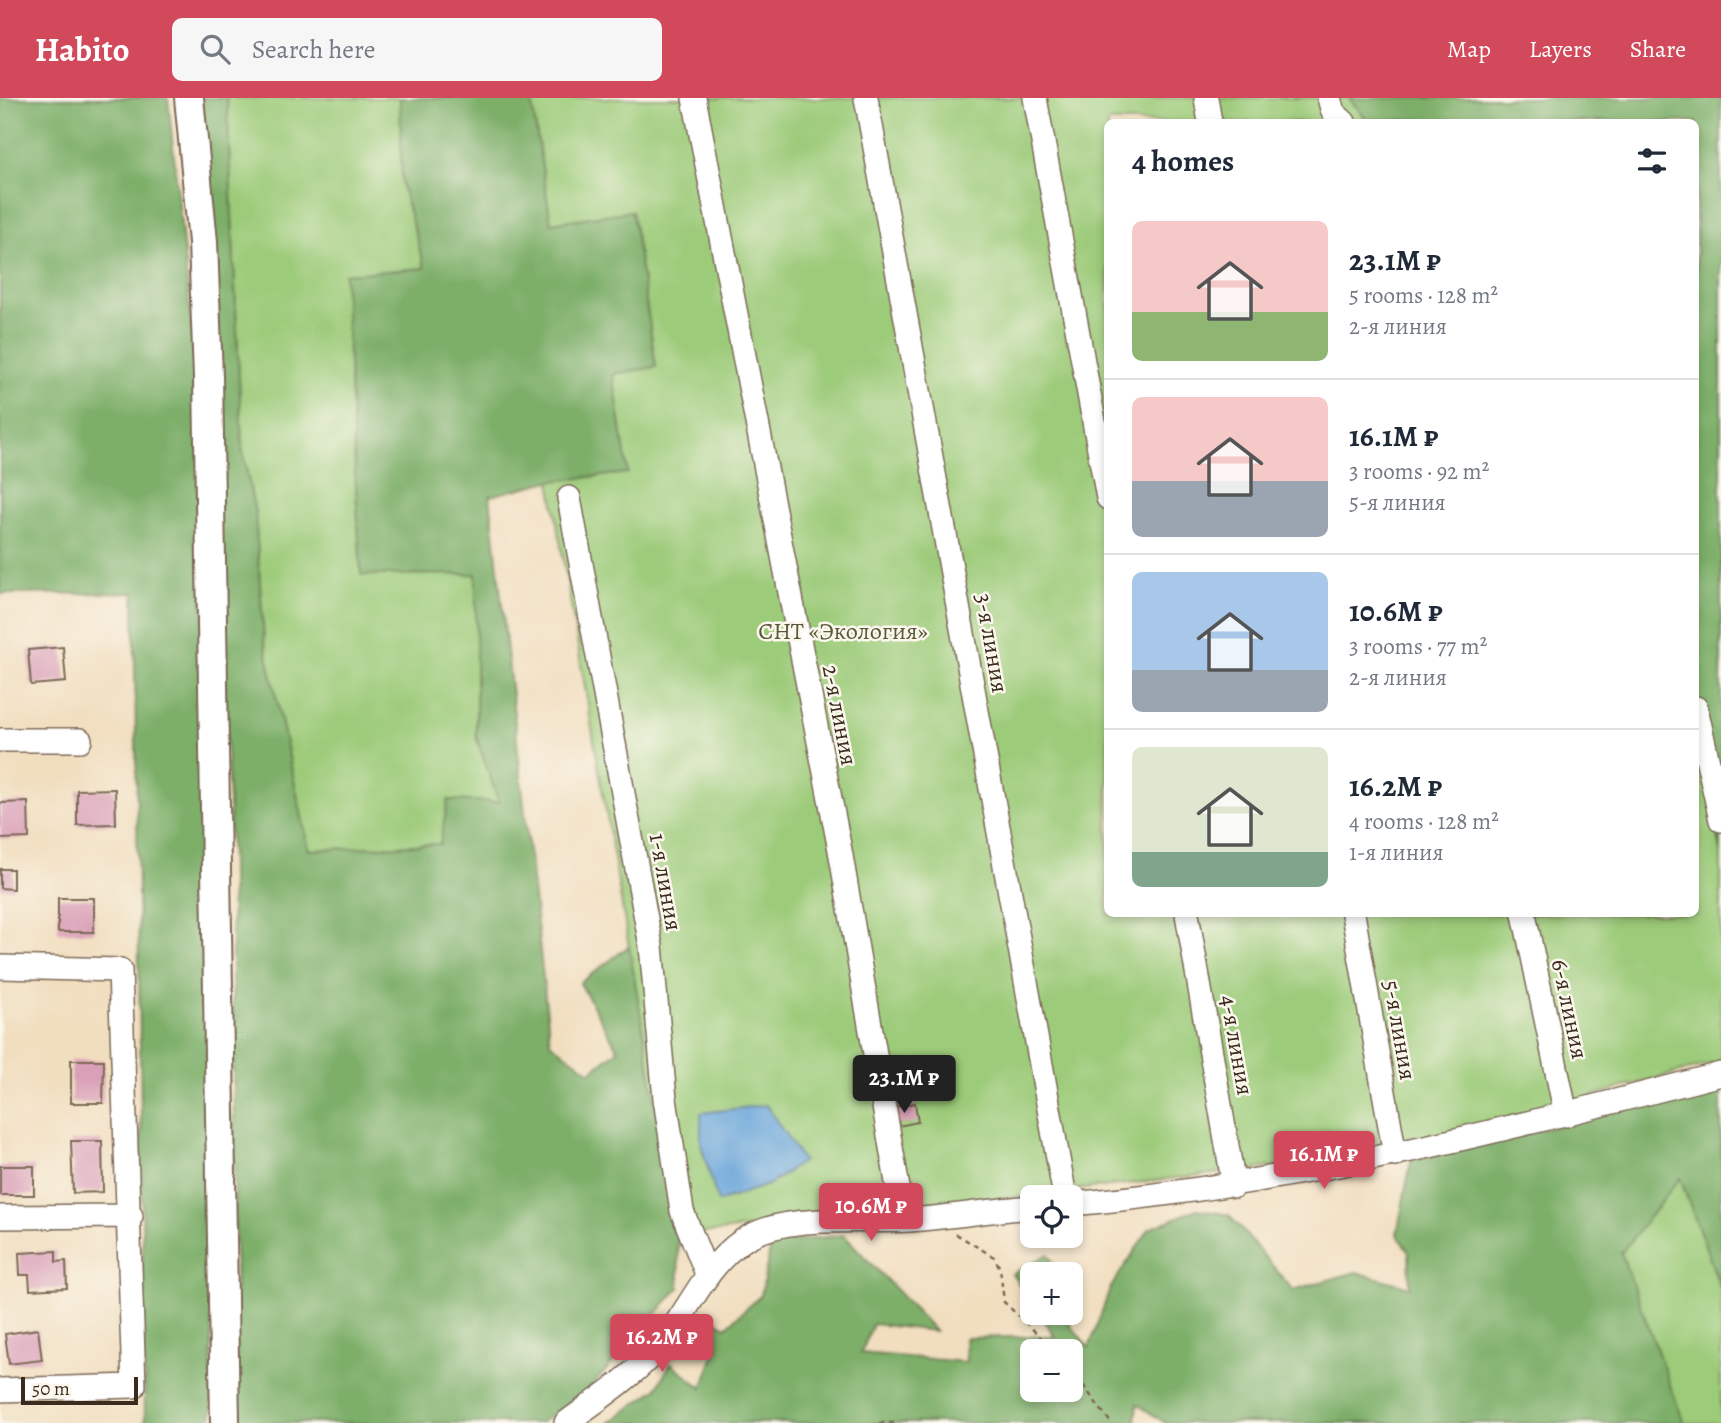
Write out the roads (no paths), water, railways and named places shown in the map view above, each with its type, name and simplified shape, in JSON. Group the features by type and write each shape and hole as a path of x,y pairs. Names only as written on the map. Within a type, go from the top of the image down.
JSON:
{"main road":[{"path":"190,98 203,242 207,363 225,1256 225,1423"}],"street":[{"name":"2-я линия","path":"694,98 840,850 898,1188 897,1220"},
{"name":"3-я линия","path":"866,98 1063,1185"},
{"path":"1035,98 1104,476"},
{"path":"1206,98 1210,119"},
{"path":"1329,98 1333,112 1341,119"},
{"name":"1-я линия","path":"569,498 651,946 665,1099 682,1211 707,1274"},
{"path":"1699,721 1721,820"},
{"path":"0,740 80,740"},
{"name":"4-я линия","path":"1188,917 1234,1186"},
{"name":"5-я линия","path":"1354,917 1395,1155"},
{"name":"6-я линия","path":"1525,917 1566,1115"},
{"path":"0,967 120,970 131,1216 134,1386 0,1390"},
{"path":"1083,1203 1234,1186 1395,1155 1566,1115 1721,1074"},
{"path":"566,1423 622,1382 656,1350 707,1274 741,1241 773,1227 897,1220 1020,1208"},
{"path":"0,1217 131,1216"}],"water":[{"path":"766,1105 803,1161 770,1184 718,1202 701,1145 701,1113"}],"park label":[{"name":"СНТ «Экология»","path":"843,631"}]}
